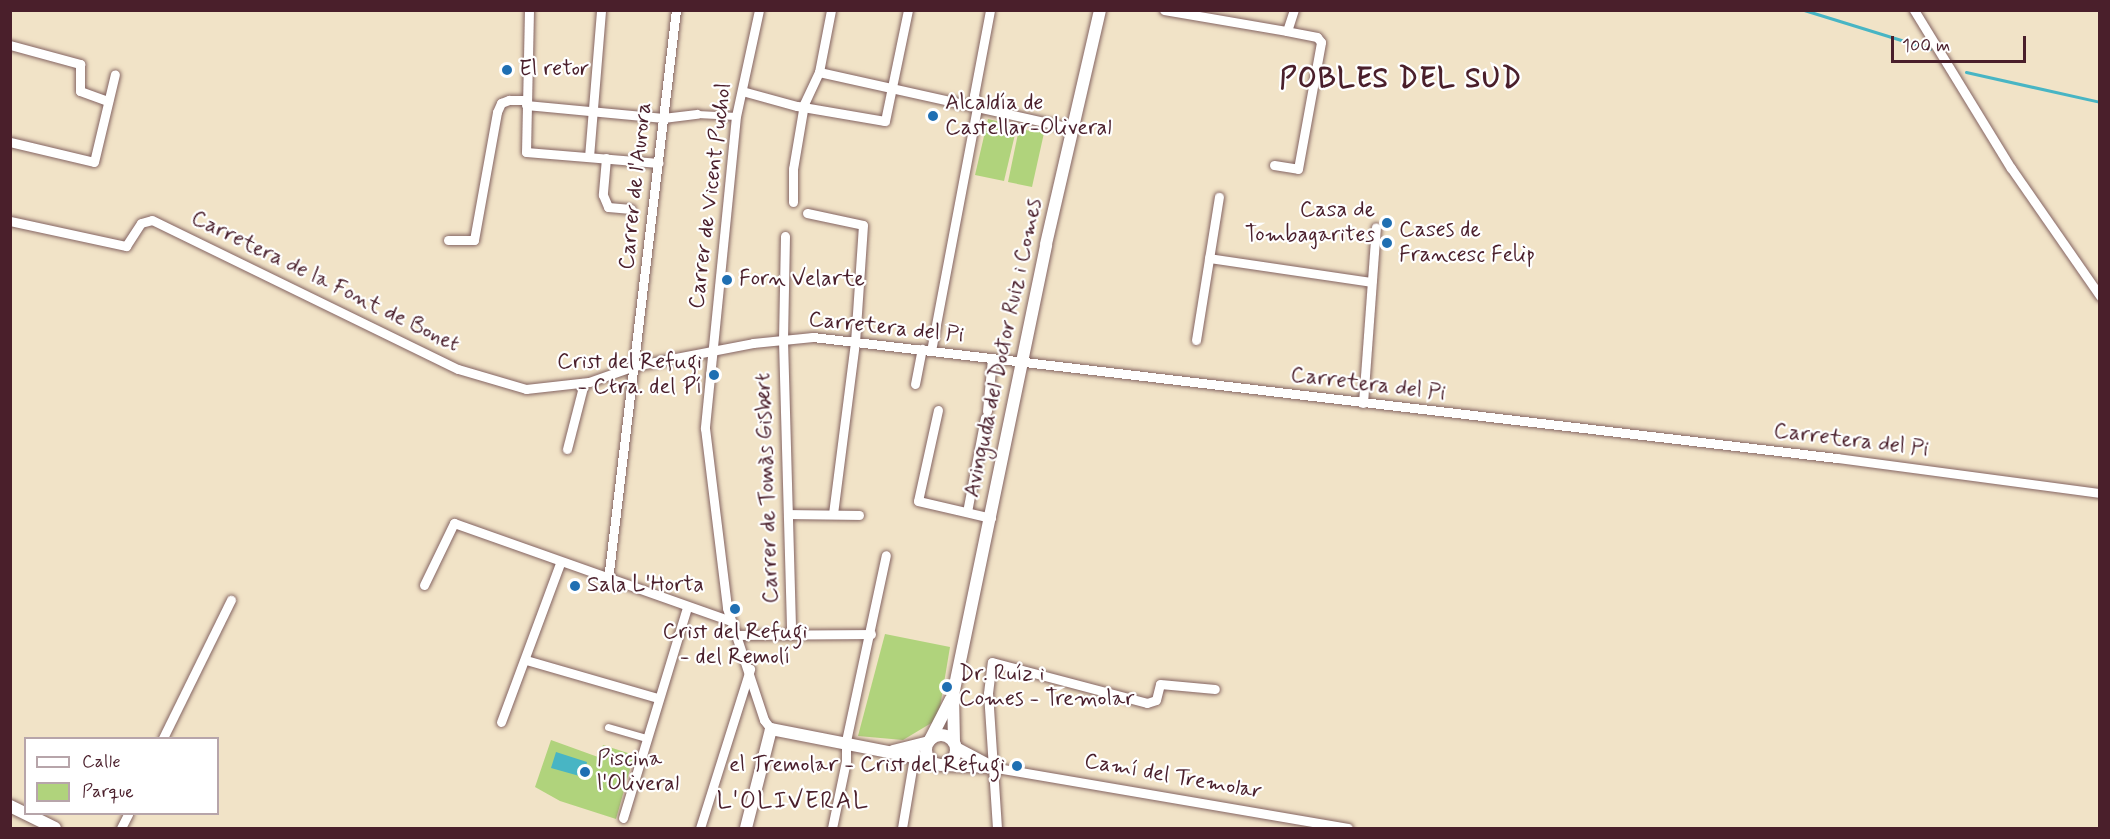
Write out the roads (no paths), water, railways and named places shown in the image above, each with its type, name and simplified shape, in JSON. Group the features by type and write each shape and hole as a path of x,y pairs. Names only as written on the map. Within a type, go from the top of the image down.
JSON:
{"street":[{"path":"529,10 526,152 659,163"},
{"path":"589,157 601,10"},
{"name":"Carrer de l'Aurora","path":"608,580 676,10"},
{"name":"Carrer de Vicent Puchol","path":"759,10 736,116 705,428 730,621 750,669 764,720 771,729"},
{"path":"793,202 793,170 804,104 819,72 831,10"},
{"path":"742,91 797,106 804,104 885,121 908,10"},
{"path":"915,384 926,350 977,108 974,95 990,10"},
{"name":"Avinguda del Doctor Ruiz i Comes","path":"955,745 953,695 1072,128 1100,10"},
{"path":"1164,10 1317,37 1321,42 1298,169 1274,165"},
{"path":"1287,31 1294,10"},
{"path":"1914,10 2011,168 2100,296"},
{"path":"10,45 80,63 80,91 108,101"},
{"path":"819,72 1072,128"},
{"path":"10,142 94,162 115,74"},
{"path":"448,240 474,240 497,112 501,103 509,100 663,118 697,114 736,116"},
{"path":"606,158 603,195 608,207 631,209"},
{"path":"1196,340 1219,197"},
{"path":"807,213 863,225 855,342 833,514"},
{"name":"Carretera de la Font de Bonet","path":"10,221 126,246 141,223 152,220 476,376 526,389 584,383 634,366"},
{"path":"1363,404 1376,226"},
{"name":"Carrer de Tomàs Gisbert","path":"785,236 783,340 791,635"},
{"path":"1209,258 1371,282"},
{"name":"Carretera del Pi","path":"634,366 783,340 813,337 1363,404 1837,458 2100,493"},
{"name":"Avinguda del Doctor Ruiz i Comes","path":"967,512 986,414 992,359"},
{"path":"567,449 584,383"},
{"path":"938,410 918,501 991,518"},
{"path":"788,514 859,515"},
{"path":"424,585 454,523 560,563 730,621"},
{"path":"832,828 846,761 846,741 871,634 886,555"},
{"path":"501,722 526,660 560,563"},
{"path":"163,737 231,600"},
{"path":"623,818 687,608"},
{"path":"737,635 871,634"},
{"path":"526,660 658,698"},
{"path":"997,828 991,767 988,693 992,662 1147,703 1156,700 1160,684 1215,689"},
{"path":"700,828 750,669"},
{"name":"Avinguda del Doctor Ruiz i Comes","path":"902,828 920,750 953,695"},
{"path":"608,727 646,738"},
{"path":"746,828 771,729 892,751 925,750 929,760"},
{"path":"920,750 945,735 955,745 954,759 945,765"},
{"name":"Camí del Tremolar","path":"955,745 991,767"},
{"path":"920,750 929,760"},
{"name":"Camí del Tremolar","path":"929,760 945,765 991,767 1348,828"},
{"path":"10,806 24,813"},
{"path":"28,815 55,828"}],"water":[{"path":"556,752 587,762 583,777 551,768"}],"waterway":[{"path":"1804,10 1930,49"},
{"path":"1966,72 2100,102"}],"place":[{"name":"El retor","path":"507,70"},
{"name":"Alcaldía de Castellar-Oliveral","path":"933,116"},
{"name":"Casa de Tombagarites","path":"1387,223"},
{"name":"Cases de Francesc Felip","path":"1387,243"},
{"name":"Forn Velarte","path":"727,280"},
{"name":"Crist del Refugi - Ctra. del Pí","path":"714,375"},
{"name":"Sala L'Horta","path":"575,586"},
{"name":"Crist del Refugi - del Remolí","path":"735,609"},
{"name":"Dr. Ruíz i Comes - Tremolar","path":"947,687"},
{"name":"el Tremolar - Crist del Refugi","path":"1017,766"},
{"name":"Piscina l'Oliveral","path":"585,772"}],"district":[{"name":"POBLES DEL SUD","path":"1401,80"},
{"name":"L'OLIVERAL","path":"793,802"}]}
